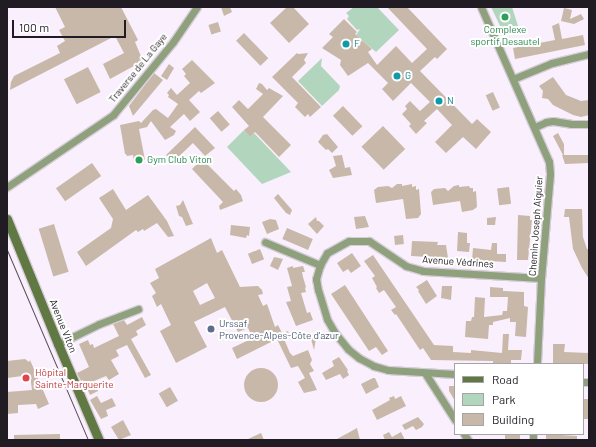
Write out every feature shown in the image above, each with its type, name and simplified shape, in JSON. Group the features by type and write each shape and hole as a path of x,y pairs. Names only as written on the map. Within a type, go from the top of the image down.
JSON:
{"street":[{"name":"Traverse de La Gaye","path":"7,187 114,115 173,42 197,7"},
{"name":"Chemin Joseph Aiguier","path":"481,7 535,127 549,162 550,174 541,278 537,363"},
{"path":"513,79 552,63 589,54"},
{"path":"535,127 546,122 553,121 572,124 589,124"},
{"name":"Avenue Viton","path":"7,219 99,440"},
{"name":"Avenue Védrines","path":"320,265 328,253 338,246 349,241 361,240 374,243 406,266 423,271 541,278"},
{"path":"265,242 320,265 316,279 327,319 334,333 348,349 359,358 374,366 388,370 454,374"},
{"path":"58,344 99,324 138,309"},
{"path":"425,373 454,418"}],"green space":[{"path":"354,7 377,7 399,30 376,52 356,35 360,29 357,30 347,19 349,16 346,13"},
{"name":"Complexe sportif Desautel","path":"491,7 512,7 518,26 503,32"},
{"path":"322,58 321,66 340,86 339,90 322,106 298,81"},
{"path":"244,130 250,137 254,133 291,172 262,184 227,147"}],"building":[{"path":"55,7 121,7 138,40 135,42 143,61 110,79 103,64 124,53 115,36 10,90 11,82 14,76 60,53 57,46 65,41 59,30 65,27"},
{"path":"221,7 230,7 232,12 224,16"},
{"path":"287,7 293,7 309,24 289,43 270,23"},
{"path":"387,7 407,7 447,49 437,59 435,57 420,71 472,124 477,119 491,132 476,149 463,137 446,153 435,142 452,125 437,109 424,121 427,123 416,134 409,126 411,124 402,114 407,109 405,106 410,101 420,111 430,102 411,83 393,101 382,89 388,83 368,63 348,76 340,65 341,60 322,48 333,37 329,34 344,19 357,32 355,34 372,49 368,52 377,65 396,46 412,63 427,49"},
{"path":"564,8 572,10 570,19 581,14 584,19 574,24 561,21"},
{"path":"218,22 221,32 211,34 208,25"},
{"path":"559,23 562,39 583,35 585,45 515,59 513,48 555,40 552,26"},
{"path":"244,33 268,58 260,66 236,41"},
{"path":"297,53 308,53 304,60 306,63 292,77 321,107 310,117 308,114 305,117 295,107 298,103 272,77"},
{"path":"192,60 215,83 201,93 199,91 189,100 200,112 190,121 184,114 170,127 176,131 174,135 165,140 151,121 147,127 139,129 145,160 134,162 133,155 127,156 125,154 120,125 139,121 141,123 153,110 156,109 168,118 178,104 168,97 169,95 167,93 171,88 177,95 190,83 184,76 186,74 182,69"},
{"path":"169,64 174,68 167,80 161,76"},
{"path":"88,67 101,92 77,104 64,79"},
{"path":"154,73 163,80 133,116 129,106"},
{"path":"553,77 566,95 581,101 589,100 589,115 581,117 573,115 553,105 548,99 542,98 543,91 539,86"},
{"path":"259,83 262,84 267,90 269,88 283,96 263,117 291,145 279,157 255,132 250,137 244,130 249,126 232,107 239,100 248,109 263,94 256,89"},
{"path":"493,92 500,108 493,111 486,95"},
{"path":"343,106 362,126 352,136 333,116"},
{"path":"218,111 230,125 222,132 210,118"},
{"path":"383,126 405,149 384,170 361,147"},
{"path":"195,127 215,148 205,156 193,143 173,162 166,155"},
{"path":"558,133 564,144 564,155 589,155 589,163 565,164 563,155 553,136"},
{"path":"327,134 338,147 332,153 328,149 326,150 318,142 323,135"},
{"path":"342,155 345,168 350,167 352,175 333,178 329,170 336,166 333,156"},
{"path":"202,159 234,191 236,189 241,195 243,201 220,210 219,206 223,202 192,169"},
{"path":"92,163 101,176 65,201 56,188"},
{"path":"397,184 402,184 402,186 412,184 412,187 416,186 416,190 419,189 421,214 418,218 406,219 403,199 376,203 374,190 378,187 388,186 392,188"},
{"path":"459,185 459,187 469,186 470,188 473,188 473,192 476,191 477,207 473,210 462,212 460,201 433,205 431,192 434,189 445,188 448,191 454,186"},
{"path":"509,187 511,204 499,205 497,188"},
{"path":"113,189 126,210 148,195 167,221 174,236 168,237 157,223 144,231 143,229 138,232 136,230 86,266 77,252 111,228 113,219 99,198"},
{"path":"278,194 292,210 290,215 286,213 274,198"},
{"path":"183,200 193,224 186,226 182,217 179,216 176,206 180,205"},
{"path":"565,209 582,209 583,237 587,249 589,249 589,279 573,249 569,217 564,217"},
{"path":"518,215 530,216 530,220 532,220 528,260 517,260"},
{"path":"365,216 369,227 356,229 354,217"},
{"path":"316,217 317,221 324,226 317,234 308,224"},
{"path":"496,217 495,225 487,225 487,218"},
{"path":"270,219 276,220 279,229 267,234 262,222"},
{"path":"54,224 69,272 53,276 39,229"},
{"path":"231,225 250,227 249,236 247,235 246,238 230,235"},
{"path":"287,228 313,239 308,250 282,239"},
{"path":"458,232 467,233 467,243 470,243 469,252 457,251"},
{"path":"403,235 404,244 395,245 394,236"},
{"path":"211,238 217,253 222,250 240,287 258,286 262,290 263,294 258,295 263,306 267,304 275,327 278,325 282,333 288,331 290,337 284,339 290,353 293,356 308,350 312,360 310,364 314,371 309,373 317,390 304,393 298,382 305,378 298,366 291,368 277,339 237,359 232,348 253,338 248,328 238,332 225,307 194,322 207,347 176,363 160,331 171,325 161,304 157,307 152,296 156,293 150,283 159,278 155,269","holes":["207,283 215,298 200,305 193,291"]},
{"path":"412,241 438,242 437,245 446,245 448,258 411,256"},
{"path":"492,243 497,243 497,254 506,254 506,262 472,260 473,248 491,250"},
{"path":"260,249 264,259 252,264 248,254"},
{"path":"352,253 361,266 351,273 348,269 343,272 337,263"},
{"path":"373,255 434,345 453,346 453,352 471,353 471,350 502,353 503,334 509,334 508,350 522,350 521,360 511,360 511,363 493,363 493,361 431,360 423,348 420,350 396,314 395,315 391,310 396,307 384,290 379,293 372,278 375,276 364,261"},
{"path":"274,257 283,259 278,270 270,266"},
{"path":"293,266 293,268 303,266 305,272 302,272 306,292 301,293 307,313 310,312 313,320 296,326 286,302 291,301 287,287 292,286 287,268"},
{"path":"427,280 437,296 426,304 416,287"},
{"path":"345,285 388,351 382,355 376,347 369,351 331,294"},
{"path":"442,286 452,286 451,300 441,298"},
{"path":"490,287 503,288 503,291 524,292 524,306 528,307 526,337 515,336 516,322 510,322 510,318 493,322 493,325 489,325 488,339 465,337 466,321 471,321 472,317 474,317 475,297 485,298 484,317 502,315 503,311 507,311 508,297 490,297"},
{"path":"142,317 146,325 136,331 138,335 131,339 151,375 145,378 127,345 116,350 119,356 111,360 119,374 109,380 106,376 94,381 98,391 90,395 83,380 81,381 77,373 89,367 79,344 88,340 90,345 93,344 94,348 119,336 113,324 124,320 127,325"},
{"path":"317,333 314,350 310,335"},
{"path":"553,344 565,344 564,352 589,353 589,364 553,363"},
{"path":"339,357 348,370 349,375 343,379 340,374 326,380 322,373 334,366 332,361"},
{"path":"25,359 29,362 30,360 49,404 38,409 36,404 18,405 18,413 7,414 7,392 32,390 30,375 7,378 7,361"},
{"path":"261,368 273,373 278,385 273,397 261,402 249,397 244,385 249,373"},
{"path":"375,378 379,387 366,394 361,384"},
{"path":"449,386 454,386 454,399 449,391"},
{"path":"170,387 178,401 167,407 159,394"},
{"path":"97,396 101,403 112,398 116,406 106,410 108,416 101,419 90,400"},
{"path":"394,396 395,399 401,396 406,406 377,420 372,410 390,400 389,398"},
{"path":"584,399 589,399 589,419 584,419"},
{"path":"418,417 424,424 422,427 416,430 413,426 405,430 402,425"},
{"path":"123,420 131,435 119,440 111,427"},
{"path":"357,428 360,440 335,440 348,433"},
{"path":"389,432 392,437 401,432 405,440 385,440 383,435"},
{"path":"261,433 264,440 246,440"},
{"path":"60,434 60,440 14,440 14,435"},
{"path":"505,435 520,435 520,440 505,440"},
{"path":"546,435 577,436 577,440 546,440"}],"tram line":[{"path":"7,250 88,440"}],"place":[{"name":"Complexe sportif Desautel","path":"505,17"},
{"name":"F","path":"346,44"},
{"name":"G","path":"397,76"},
{"name":"N","path":"439,101"},
{"name":"Gym Club Viton","path":"139,160"},
{"name":"Urssaf Provence-Alpes-Côte d'azur","path":"211,329"},
{"name":"Hôpital Sainte-Marguerite","path":"26,378"}]}
